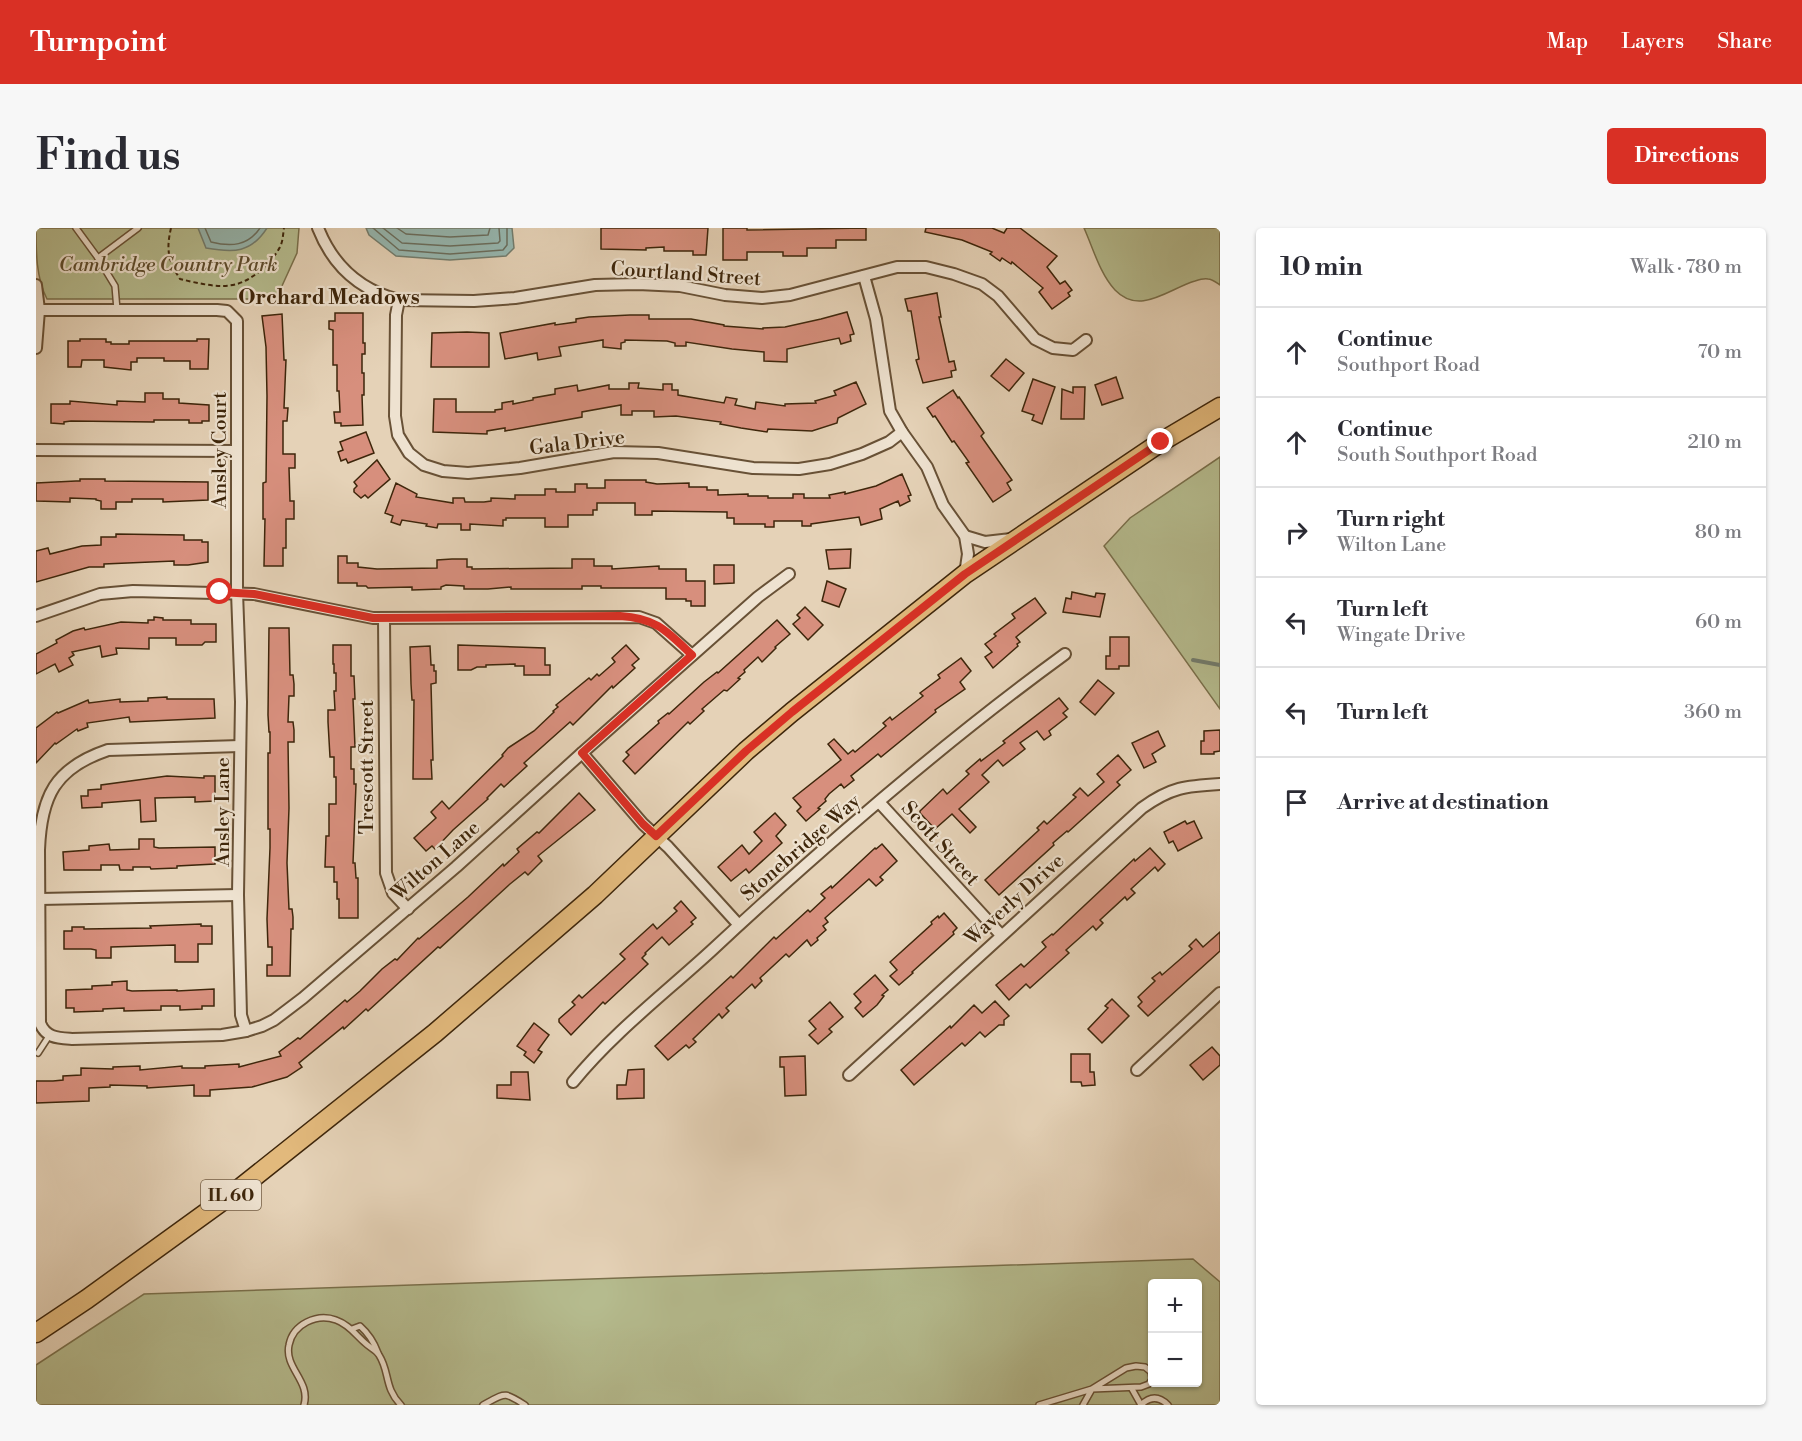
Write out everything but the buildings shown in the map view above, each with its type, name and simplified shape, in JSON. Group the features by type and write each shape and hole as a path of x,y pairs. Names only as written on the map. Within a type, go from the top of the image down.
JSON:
{"main road":[{"name":"IL 60","path":"36,1333 279,1159 435,1033 595,895 746,751 965,574 1161,442 1220,407"}],"street":[{"name":"Courtland Street","path":"318,228 334,260 350,276 387,297 399,300 474,301 515,298 595,285 638,284 680,286 725,295 762,298 790,295 897,267 926,267 982,284 998,296 1035,339 1053,348 1073,350 1086,340"},
{"path":"864,276 876,319 890,411 927,467 943,505 965,536 968,554 965,574"},
{"path":"36,285 39,310 36,348"},
{"name":"Gala Drive","path":"399,300 396,315 395,416 398,435 409,453 424,465 443,471 468,473 520,468 614,452 658,453 753,468 799,469 830,464 862,454 889,442 902,432"},
{"path":"39,310 117,310"},
{"name":"Ansley Court","path":"117,310 227,311 237,321 237,592"},
{"path":"36,450 237,451"},
{"path":"965,536 985,542 1016,539"},
{"name":"Wilton Lane","path":"49,1036 72,1039 222,1035 246,1031 274,1020 408,909 692,655 758,597 789,574"},
{"path":"36,616 100,594 133,591 237,592 384,618 639,617 656,623 692,655"},
{"name":"Ansley Lane","path":"237,592 241,674 238,895 241,1015 246,1031"},
{"name":"Trescott Street","path":"384,618 386,873 393,892 408,909"},
{"name":"Stonebridge Way","path":"573,1082 612,1041 738,924 855,821 990,709 1065,654"},
{"path":"49,1036 40,1023 40,824 45,803 57,782 73,766 108,750 240,746"},
{"path":"582,753 643,824 738,924"},
{"name":"Waverly Drive","path":"849,1075 1142,808 1158,796 1176,789 1220,784"},
{"name":"Scott Street","path":"879,802 1000,935"},
{"path":"40,899 238,895"},
{"path":"1137,1070 1220,993"}],"lane":[{"path":"98,258 138,228"},
{"path":"78,229 115,286 117,310"},
{"path":"38,1053 49,1036"},
{"path":"304,1405 305,1389 289,1361 289,1346 293,1335 310,1320 325,1318 338,1320 352,1329 378,1354"},
{"path":"352,1329 360,1326 374,1343 390,1390 401,1405"},
{"path":"1039,1405 1092,1389 1126,1368 1136,1366 1148,1370"},
{"path":"1092,1389 1132,1389 1148,1384"},
{"path":"1149,1387 1151,1398"},
{"path":"1083,1405 1092,1389"},
{"path":"1132,1389 1141,1405 1151,1398 1159,1398 1168,1405"},
{"path":"483,1405 505,1395 512,1395 525,1405"}],"path":[{"path":"171,228 168,246 170,264 180,279 202,284 224,285 237,284 266,265 281,246 284,228"}],"green space":[{"name":"Cambridge Country Park","path":"36,228 299,228 297,253 276,299 47,299 39,273"},
{"path":"1084,228 1220,228 1220,285 1203,279 1154,298 1134,301 1115,290 1110,284"},
{"path":"1220,457 1220,709 1104,546 1130,518"},
{"path":"1193,1259 1220,1282 1220,1405 36,1405 36,1365 144,1294"}],"water":[{"path":"198,228 267,228 248,247 225,250 206,248"},
{"path":"366,228 512,228 514,248 506,256 450,260 396,256 369,235"}],"waterway":[{"path":"1193,660 1220,665"}],"district":[{"name":"Orchard Meadows","path":"329,297"}],"route":[{"path":"220,592 254,594 373,618 620,616 639,617 656,623 692,655 582,753 656,836 746,751 916,612 965,574 1161,442"}]}
